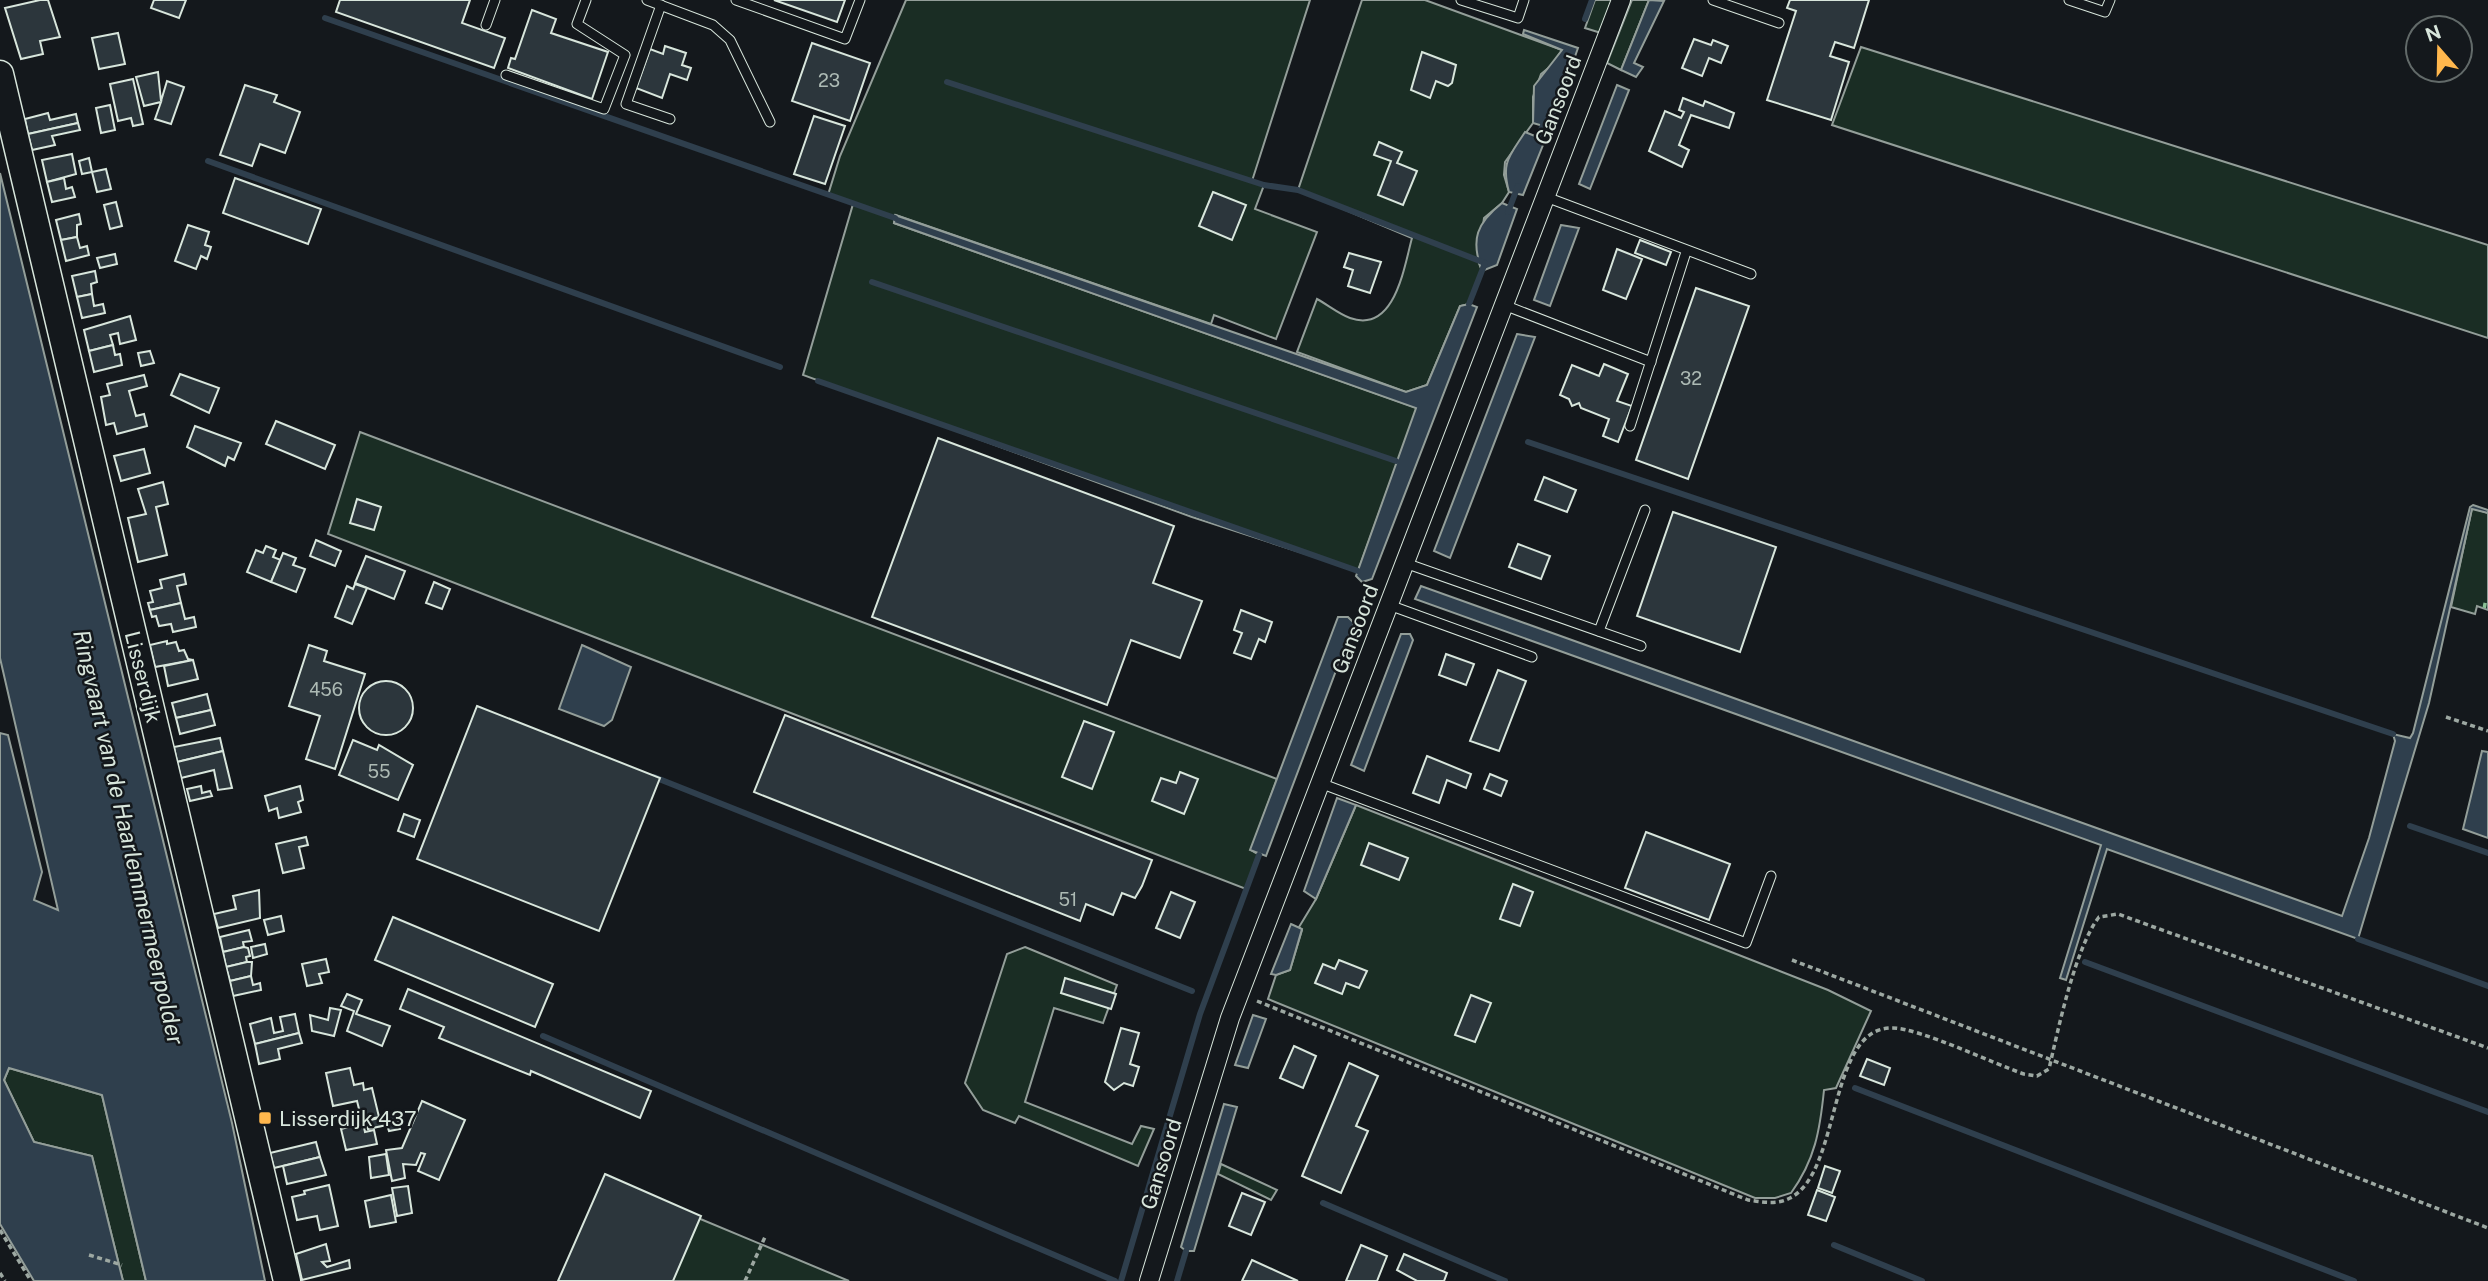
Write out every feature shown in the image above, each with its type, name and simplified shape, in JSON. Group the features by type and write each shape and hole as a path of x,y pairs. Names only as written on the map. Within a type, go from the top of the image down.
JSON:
{"street":[{"name":"Gansoord","path":"1149,1281 1239,994 1621,0"},
{"name":"Lisserdijk","path":"0,74 287,1281"}],"lane":[{"path":"486,25 495,0"},
{"path":"506,75 604,109 625,55 577,24 586,0"},
{"path":"646,0 713,24 730,40 770,122"},
{"path":"736,0 845,39 860,0"},
{"path":"1461,0 1518,18 1524,0"},
{"path":"1713,0 1779,23"},
{"path":"2069,0 2105,12 2110,0"},
{"path":"661,5 626,104 670,120"},
{"path":"1546,197 1686,252 1751,274"},
{"path":"1630,426 1686,252"},
{"path":"1504,305 1651,362"},
{"path":"1599,631 1645,510"},
{"path":"1405,563 1641,646"},
{"path":"1389,605 1532,657"},
{"path":"1320,783 1745,943 1771,876"}],"path":[{"path":"2446,716 2488,731"},
{"path":"1239,994 1748,1200 1770,1203 1790,1198 1804,1187 1814,1171 1847,1072 1868,1035 1880,1030 1905,1030 2024,1074 2037,1076 2049,1069 2076,971 2092,926 2099,917 2118,914 2488,1048"},
{"path":"1792,960 2488,1228"},
{"path":"0,1230 31,1281"},
{"path":"746,1281 765,1237"},
{"path":"89,1255 122,1265"},
{"path":"0,1273 5,1281"}],"green space":[{"path":"906,0 1310,0 1252,181 1264,185 1255,209 1317,232 1276,339 1214,315 1211,324 896,215 894,223 1417,408 1358,571 1192,517 803,375 853,204 828,195 840,156"},
{"path":"1362,0 1425,0 1562,50 1552,65 1541,74 1533,97 1533,123 1505,162 1504,175 1509,192 1502,203 1484,218 1478,261 1482,271 1469,304 1460,306 1427,385 1406,392 1297,352 1317,299 1350,318 1365,320 1378,316 1395,295 1412,238 1298,190"},
{"path":"1595,0 1612,0 1601,33 1585,28"},
{"path":"1632,0 1649,0 1621,70 1607,63"},
{"path":"1861,47 2488,245 2488,338 1832,125"},
{"path":"360,432 1277,779 1251,850 1259,855 1246,889 328,534"},
{"path":"2472,508 2488,513 2488,610 2477,606 2475,614 2451,607"},
{"path":"1356,805 1828,990 1871,1011 1836,1088 1824,1090 1815,1144 1806,1169 1791,1193 1775,1198 1755,1198 1268,999 1276,975 1290,970 1302,930 1299,927 1316,899"},
{"path":"1025,947 1117,985 1103,1023 1054,1008 1025,1102 1132,1144 1141,1126 1154,1129 1138,1166 1019,1116 1015,1123 983,1110 965,1083 1007,954"},
{"path":"9,1068 102,1095 146,1281 123,1281 92,1156 34,1142 4,1080"},
{"path":"1221,1164 1277,1190 1271,1200 1218,1174"},
{"path":"698,1218 849,1281 668,1281"}],"water":[{"path":"1649,0 1664,1 1634,63 1643,67 1636,77 1621,70"},
{"path":"1524,30 1578,48 1550,128 1533,123 1534,86 1562,50 1523,34"},
{"path":"1617,85 1629,90 1590,189 1579,184"},
{"path":"1525,132 1545,140 1523,195 1509,192 1506,166"},
{"name":"Ringvaart van de Haarlemmermeerpolder","path":"0,173 232,1123 265,1281 146,1281 102,1095 9,1068 4,1080 34,1142 92,1156 123,1281 34,1281 0,1224 0,733 8,735 42,872 34,900 58,910 0,658"},
{"path":"1502,203 1517,209 1497,265 1482,271 1476,241 1478,232 1493,210"},
{"path":"895,215 1406,392 1427,385 1460,306 1469,304 1477,307 1372,579 1362,582 1356,576 1416,408 894,223"},
{"path":"1561,225 1579,228 1550,306 1534,300"},
{"path":"1517,334 1535,337 1450,558 1434,551"},
{"path":"2473,505 2488,510 2488,513 2472,509 2429,703 2358,939 2107,849 2066,980 2060,978 2101,845 1415,599 1421,586 2342,916 2369,838 2395,741 2393,734 2410,738 2413,733 2470,507"},
{"path":"1338,617 1348,617 1354,623 1266,856 1250,850"},
{"path":"1401,634 1410,634 1413,640 1364,771 1351,765"},
{"path":"582,645 631,667 612,720 604,726 559,709"},
{"path":"2482,751 2488,752 2488,838 2463,829"},
{"path":"1337,798 1356,805 1316,899 1304,891"},
{"path":"1291,924 1302,929 1290,970 1271,974"},
{"path":"1253,1015 1266,1019 1248,1068 1235,1065"},
{"path":"1224,1104 1237,1107 1194,1251 1186,1251 1181,1247"}],"building":[{"path":"48,0 60,37 40,41 43,54 21,59 5,8"},
{"path":"154,0 186,0 179,18 151,8"},
{"path":"340,0 470,0 462,23 505,38 494,68 336,12"},
{"path":"774,0 845,0 837,22"},
{"path":"1790,0 1869,0 1854,48 1835,42 1830,56 1849,62 1831,120 1767,100 1796,11 1787,8"},
{"path":"532,10 556,19 551,33 608,52 592,99 508,68 511,58 515,59"},
{"path":"118,33 125,64 99,69 92,38"},
{"path":"1694,39 1711,45 1713,40 1728,46 1721,63 1709,58 1702,76 1682,68"},
{"path":"812,43 870,63 850,121 792,101"},
{"path":"665,46 686,53 682,65 691,68 687,80 670,74 662,98 636,88 650,49 663,54"},
{"path":"1422,52 1456,65 1452,83 1448,86 1436,81 1430,98 1411,90"},
{"path":"158,72 161,101 167,81 184,87 171,124 155,119 161,102 144,106 136,77"},
{"path":"133,79 143,124 133,126 131,118 118,121 110,84"},
{"path":"245,85 277,95 274,102 300,112 285,153 260,144 252,166 220,155"},
{"path":"1683,98 1703,106 1705,101 1734,113 1729,128 1691,115 1679,145 1689,150 1682,167 1649,151 1665,111 1681,118 1684,112 1679,110"},
{"path":"110,105 115,130 101,133 96,108"},
{"path":"48,113 50,120 76,114 78,123 28,134 25,119"},
{"path":"814,116 845,126 825,184 794,174"},
{"path":"78,123 80,130 52,136 55,145 32,150 28,134"},
{"path":"1379,142 1402,152 1397,163 1417,171 1403,205 1378,195 1391,161 1374,155"},
{"path":"72,154 76,174 47,182 42,160"},
{"path":"89,158 92,172 82,174 79,161"},
{"path":"106,169 111,189 97,192 92,172"},
{"path":"64,178 66,189 72,187 75,197 52,202 47,182"},
{"path":"235,178 321,209 308,244 223,213"},
{"path":"1213,192 1246,205 1232,240 1199,226"},
{"path":"116,202 122,226 110,229 104,205"},
{"path":"79,214 81,224 77,225 77,237 61,240 56,220"},
{"path":"188,225 209,232 205,245 211,247 207,259 201,256 196,269 175,261"},
{"path":"77,237 80,248 87,246 89,255 66,261 61,240"},
{"path":"1640,240 1671,252 1666,265 1635,253"},
{"path":"1617,249 1642,259 1626,299 1603,290"},
{"path":"1349,253 1381,262 1370,293 1348,286 1353,270 1344,267"},
{"path":"115,254 117,264 100,268 97,258"},
{"path":"95,271 97,282 91,284 92,294 77,297 72,276"},
{"path":"1696,288 1749,306 1688,479 1636,460"},
{"path":"92,294 94,306 103,304 105,313 82,318 77,297"},
{"path":"130,316 136,340 120,344 118,333 110,335 113,345 89,351 84,330"},
{"path":"113,345 115,355 120,354 122,365 94,372 89,351"},
{"path":"150,351 154,363 141,366 138,353"},
{"path":"1604,364 1628,374 1617,401 1632,406 1618,442 1603,436 1609,419 1581,408 1579,403 1572,406 1569,399 1560,395 1572,365 1599,376"},
{"path":"180,374 219,388 209,413 171,395"},
{"path":"144,375 147,386 129,391 136,416 144,414 147,426 117,434 114,423 106,425 101,397 110,395 107,384"},
{"path":"276,421 335,445 325,469 266,444"},
{"path":"195,426 241,443 234,460 228,457 225,466 187,447"},
{"path":"938,438 1174,526 1153,583 1202,601 1180,658 1131,640 1107,705 872,617"},
{"path":"144,449 150,473 121,481 114,456"},
{"path":"1544,477 1576,490 1567,512 1535,500"},
{"path":"163,482 168,504 156,507 167,555 138,562 128,518 146,514 138,489"},
{"path":"357,499 381,507 374,530 350,523"},
{"path":"1673,512 1776,547 1740,652 1637,616"},
{"path":"316,540 341,551 335,566 310,556"},
{"path":"1518,544 1550,556 1541,579 1509,567"},
{"path":"266,546 276,550 273,557 281,560 271,582 247,572 256,550 263,553"},
{"path":"283,553 296,558 293,565 305,569 296,592 271,582"},
{"path":"366,556 405,571 394,599 355,583"},
{"path":"184,574 186,584 177,586 181,603 150,610 148,603 153,602 150,591 162,588 160,580"},
{"path":"434,582 450,589 442,609 426,603"},
{"path":"355,584 367,588 352,624 335,617 347,586 353,589"},
{"path":"181,603 185,619 194,617 196,627 173,632 171,624 159,626 156,616 152,617 150,610"},
{"path":"1241,610 1272,622 1265,642 1259,639 1251,659 1234,653 1242,633 1234,630"},
{"path":"167,641 167,644 176,642 179,651 184,650 188,659 193,660 155,667 150,645"},
{"path":"309,645 327,651 324,661 365,674 335,769 306,759 320,716 289,706"},
{"path":"1446,654 1474,664 1466,685 1439,675"},
{"path":"193,660 198,679 168,686 164,666"},
{"path":"1498,670 1526,681 1499,751 1470,741"},
{"path":"386,681 405,689 413,708 405,727 386,735 367,727 359,708 367,689"},
{"path":"207,694 211,710 176,718 172,703"},
{"path":"477,706 660,778 599,931 417,859"},
{"path":"211,710 215,725 180,734 176,718"},
{"path":"785,715 1152,860 1142,886 1135,898 1122,893 1113,915 1086,904 1080,921 754,792"},
{"path":"1084,721 1114,732 1092,789 1062,777"},
{"path":"220,738 223,751 177,762 174,747"},
{"path":"353,740 377,750 379,745 413,765 398,800 339,775"},
{"path":"223,751 232,788 218,790 214,770 181,778 177,762"},
{"path":"1427,756 1471,774 1466,788 1447,780 1439,803 1413,793"},
{"path":"1180,772 1198,779 1184,814 1152,801 1161,778 1176,783"},
{"path":"1490,774 1507,781 1501,796 1484,789"},
{"path":"201,786 202,793 210,791 212,796 190,801 187,789"},
{"path":"300,786 303,800 298,802 301,812 279,818 277,808 269,811 265,796"},
{"path":"404,814 420,820 414,837 398,831"},
{"path":"1646,832 1730,864 1709,920 1625,888"},
{"path":"306,837 308,845 299,847 304,868 283,873 276,844"},
{"path":"1369,843 1408,858 1399,880 1361,865"},
{"path":"1513,884 1533,892 1520,926 1500,919"},
{"path":"259,890 260,918 218,928 214,914 236,909 233,896"},
{"path":"1171,892 1195,902 1180,938 1156,928"},
{"path":"281,916 284,931 268,935 264,920"},
{"path":"393,917 553,984 535,1027 375,960"},
{"path":"249,930 252,941 243,942 244,947 223,952 220,937"},
{"path":"265,944 267,954 253,958 251,947"},
{"path":"248,948 250,956 246,957 247,962 226,967 223,952"},
{"path":"326,959 329,972 319,974 322,983 307,986 302,964"},
{"path":"1339,960 1367,971 1359,988 1346,983 1342,994 1315,983 1323,964 1335,969"},
{"path":"252,962 251,976 230,981 226,967"},
{"path":"251,976 253,985 260,983 261,990 233,996 230,981"},
{"path":"1065,978 1116,994 1111,1009 1061,993"},
{"path":"408,989 651,1091 640,1118 531,1071 530,1075 439,1038 444,1027 400,1009"},
{"path":"347,994 362,1000 356,1014 390,1026 382,1046 347,1031 354,1011 341,1006"},
{"path":"1471,995 1491,1003 1475,1042 1455,1035"},
{"path":"330,1008 341,1010 334,1036 312,1031 310,1015 328,1020"},
{"path":"295,1014 299,1033 255,1044 250,1024 271,1018 274,1033 283,1031 280,1017"},
{"path":"1121,1028 1139,1033 1130,1064 1139,1067 1133,1086 1124,1083 1114,1090 1105,1082"},
{"path":"299,1033 302,1043 278,1049 280,1059 259,1064 255,1044"},
{"path":"1294,1046 1316,1056 1303,1088 1280,1078"},
{"path":"1867,1059 1890,1068 1884,1085 1860,1076"},
{"path":"1349,1063 1378,1076 1356,1126 1368,1131 1341,1193 1302,1176"},
{"path":"350,1068 354,1085 363,1083 364,1090 372,1088 379,1117 362,1121 357,1101 333,1106 326,1073"},
{"path":"422,1101 465,1120 439,1180 418,1171 425,1154 421,1153 416,1165 403,1164 405,1178 392,1181 386,1150 402,1148"},
{"path":"397,1114 400,1129 389,1131 387,1125 368,1129 366,1121"},
{"path":"363,1123 365,1132 374,1130 377,1144 346,1150 341,1129"},
{"path":"316,1142 320,1157 274,1168 270,1153"},
{"path":"386,1154 389,1175 371,1178 369,1157"},
{"path":"320,1157 326,1175 287,1184 283,1166"},
{"path":"1825,1166 1840,1171 1832,1193 1818,1188"},
{"path":"605,1174 701,1216 673,1281 558,1281"},
{"path":"329,1185 338,1226 320,1230 317,1216 297,1220 292,1197"},
{"path":"408,1186 412,1213 397,1216 392,1188"},
{"path":"1817,1190 1835,1197 1826,1221 1808,1215"},
{"path":"1242,1193 1265,1202 1251,1235 1229,1226"},
{"path":"391,1195 396,1222 370,1227 365,1201"},
{"path":"326,1244 330,1261 322,1262 327,1267 349,1260 350,1268 302,1280 296,1254"},
{"path":"1361,1245 1387,1256 1377,1281 1346,1281"},
{"path":"1404,1254 1447,1273 1444,1281 1417,1281 1397,1270"},
{"path":"1252,1260 1298,1281 1242,1281"}],"waterway":[{"path":"1585,19 1592,0"},
{"path":"325,18 895,218"},
{"path":"947,82 1264,185 1298,190 1485,263"},
{"path":"1535,143 1545,121"},
{"path":"208,161 780,367"},
{"path":"1508,212 1518,186"},
{"path":"1469,304 1485,263"},
{"path":"872,282 1396,461"},
{"path":"818,381 1358,571"},
{"path":"1528,442 2393,734"},
{"path":"654,777 1192,991"},
{"path":"2410,826 2488,853"},
{"path":"1121,1281 1200,1014 1259,855"},
{"path":"2358,939 2488,986"},
{"path":"2085,962 2488,1112"},
{"path":"543,1036 1115,1281"},
{"path":"1855,1088 2354,1281"},
{"path":"1323,1203 1505,1281"},
{"path":"1834,1245 1922,1281"},
{"path":"1177,1281 1186,1251"}],"hedge":[{"path":"2483,605 2488,606"}],"place":[{"name":"Lisserdijk 437","path":"265,1118"}]}
